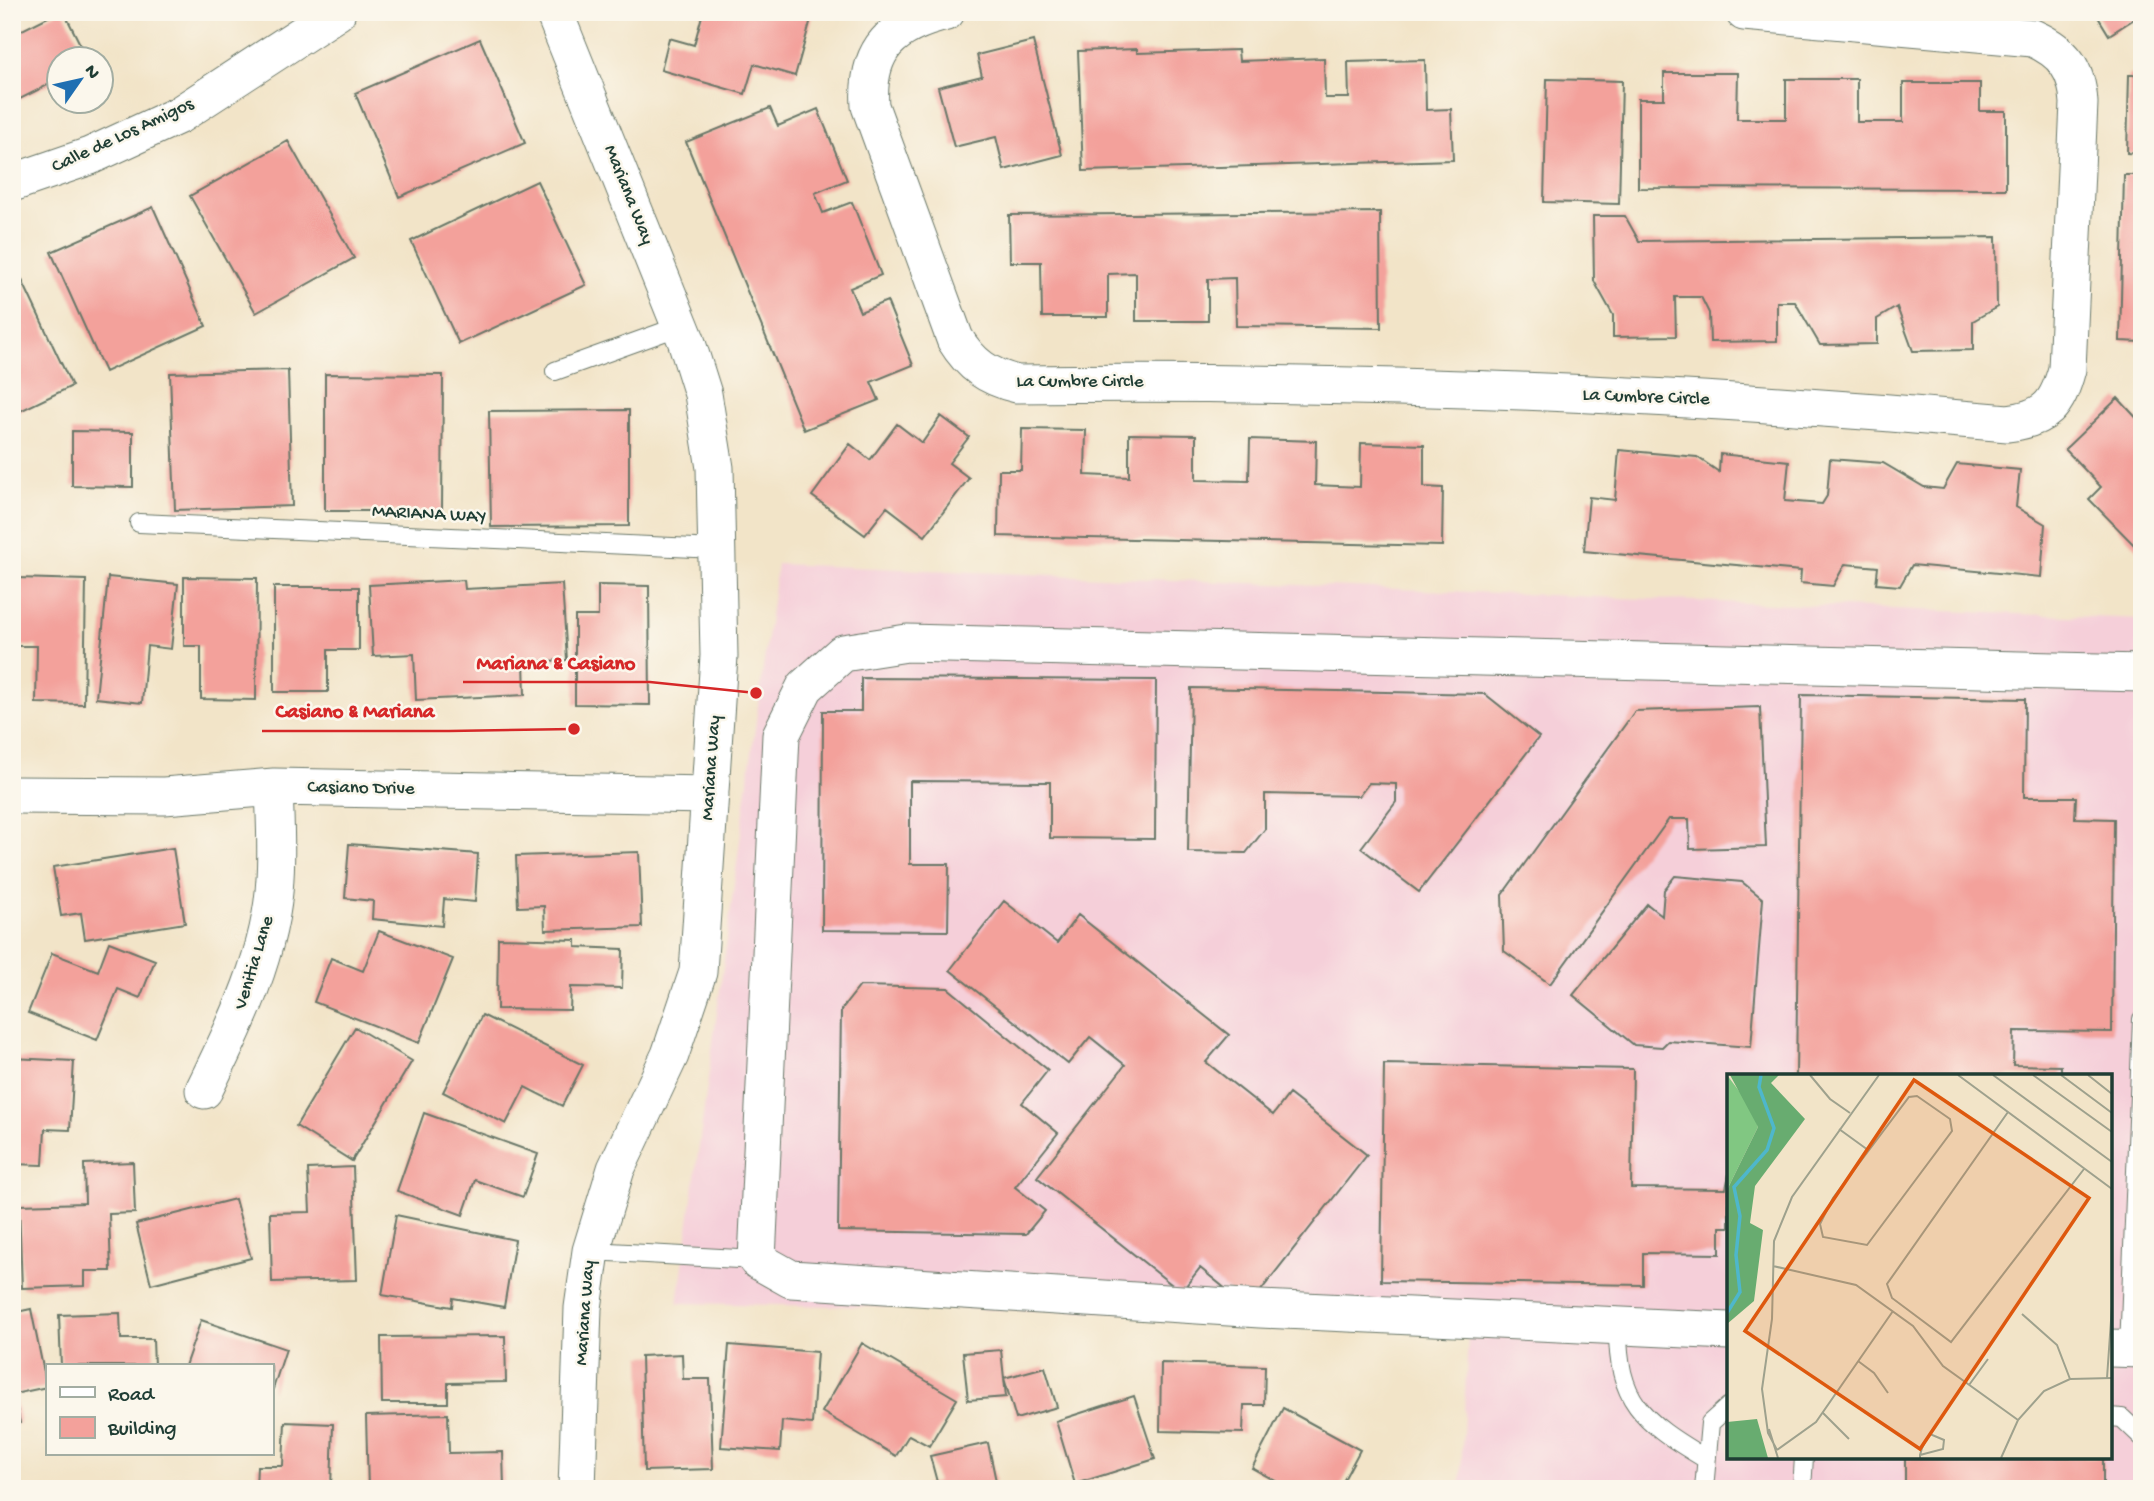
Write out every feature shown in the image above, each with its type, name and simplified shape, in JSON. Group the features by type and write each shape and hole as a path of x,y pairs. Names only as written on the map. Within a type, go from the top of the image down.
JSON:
{"street":[{"name":"Calle de Los Amigos","path":"12,183 90,156 179,115 337,12"},
{"name":"Mariana Way","path":"554,12 680,326 703,394 715,468 719,656 695,983 670,1055 615,1168 591,1251 583,1308 578,1489"},
{"name":"La Cumbre Circle","path":"946,12 910,23 894,33 881,49 872,67 870,106 955,338 965,356 980,370 997,379 1017,384 1214,382 1798,404 2008,423 2029,420 2047,410 2060,394 2067,369 2079,103 2077,81 2068,62 2053,47 2033,38 1744,12"},
{"path":"1727,1331 1260,1309 791,1279 757,1260 781,735 805,687 843,653 907,643 2142,673"},
{"name":"Casiano Drive","path":"12,795 164,796 274,787 710,795"},
{"name":"Venitia Lane","path":"204,1090 236,1025 268,928 275,880 274,787"}],"lane":[{"path":"555,371 680,326"},
{"name":"MARIANA WAY","path":"139,523 717,549"},
{"path":"2127,1349 2142,1019"},
{"path":"591,1251 757,1260"},
{"path":"1618,1326 1617,1362 1626,1392 1646,1417 1671,1438 1704,1458"},
{"path":"1704,1489 1704,1458 1710,1423 1727,1408"},
{"path":"2112,1417 2122,1418 2142,1437"},
{"path":"1802,1489 1804,1459"}],"shaded area":[{"path":"777,564 2142,619 2142,1489 1460,1489 1469,1319 678,1303"}],"building":[{"path":"58,12 64,12 81,46 46,46 46,86 12,103 12,41 22,30"},
{"path":"703,12 813,12 795,76 754,64 745,94 661,70 669,38 694,45"},
{"path":"2095,12 2142,12 2142,14 2109,35"},
{"path":"480,39 525,143 399,197 355,93"},
{"path":"1033,41 1062,155 1004,170 996,137 954,147 938,87 982,76 977,55"},
{"path":"1137,49 1137,53 1238,50 1239,61 1324,58 1325,98 1349,98 1348,62 1425,60 1426,110 1451,109 1453,160 1083,171 1078,51"},
{"path":"1664,73 1738,73 1737,119 1786,119 1786,79 1857,79 1857,122 1903,122 1903,83 1980,83 1980,111 2006,111 2006,189 1638,188 1638,99 1664,99"},
{"path":"2129,75 2142,75 2142,154 2127,153"},
{"path":"1547,79 1622,81 1619,204 1544,202"},
{"path":"770,108 778,126 818,109 847,180 815,193 823,213 852,202 881,275 850,288 860,312 887,301 913,365 871,382 879,400 804,430 686,142"},
{"path":"288,141 354,258 256,313 190,196"},
{"path":"2124,175 2142,175 2142,342 2120,341"},
{"path":"537,181 586,285 459,344 411,241"},
{"path":"153,207 206,326 105,372 51,252"},
{"path":"1380,212 1381,328 1236,326 1235,278 1208,279 1208,321 1136,321 1136,273 1108,274 1108,317 1042,317 1041,262 1010,262 1009,215"},
{"path":"1593,216 1625,216 1639,241 1996,237 1997,307 1973,321 1973,350 1913,351 1897,307 1877,319 1877,344 1820,345 1795,302 1777,302 1777,341 1710,342 1709,313 1701,297 1675,297 1676,336 1613,337 1613,315 1594,281"},
{"path":"12,259 72,386 12,415"},
{"path":"288,370 292,506 175,510 170,373"},
{"path":"325,374 443,375 442,511 325,511"},
{"path":"2118,398 2142,424 2142,553 2089,499 2101,487 2065,449"},
{"path":"629,410 629,526 491,527 489,411"},
{"path":"941,416 969,437 949,463 969,478 925,536 887,507 865,535 812,496 850,444 870,460 897,424 922,443"},
{"path":"1022,429 1086,430 1085,475 1129,477 1129,434 1196,435 1196,480 1249,481 1250,439 1316,441 1315,485 1360,487 1361,443 1424,445 1424,487 1443,488 1442,546 998,536 999,470 1021,470"},
{"path":"72,431 133,432 133,487 72,486"},
{"path":"1619,450 1697,457 1719,472 1720,454 1789,461 1785,501 1822,504 1827,496 1830,459 1883,463 1924,487 1943,489 1957,464 2020,470 2016,507 2045,524 2041,577 1912,565 1900,586 1876,584 1878,567 1845,564 1833,586 1800,583 1801,571 1584,551 1589,497 1615,500"},
{"path":"108,577 178,584 171,649 147,646 142,703 96,698"},
{"path":"184,577 257,578 256,700 201,699 201,646 184,646"},
{"path":"16,578 86,580 84,704 36,703 37,646 15,646"},
{"path":"464,580 465,589 562,584 567,660 524,662 525,695 416,700 414,654 373,656 369,585"},
{"path":"598,585 649,586 650,705 575,704 575,616 598,616"},
{"path":"274,587 359,587 359,650 328,650 328,692 274,692"},
{"path":"861,678 1156,680 1155,839 1050,838 1050,782 910,781 910,864 949,864 948,931 822,930 823,711 861,711"},
{"path":"1191,688 1485,694 1539,737 1419,892 1361,848 1396,802 1396,784 1369,783 1359,796 1265,794 1265,829 1246,853 1188,852"},
{"path":"1801,695 2025,699 2024,797 2076,797 2075,818 2114,819 2112,1032 2014,1031 2013,1065 2061,1066 2061,1074 1796,1074"},
{"path":"1760,707 1766,847 1690,849 1689,819 1669,819 1550,984 1504,951 1502,895 1635,711"},
{"path":"349,844 478,854 475,902 444,899 442,926 372,919 373,901 345,898"},
{"path":"173,848 185,923 85,939 81,913 61,916 53,867"},
{"path":"639,852 642,927 545,930 544,906 518,907 516,856"},
{"path":"1675,876 1742,882 1763,899 1751,1047 1668,1041 1662,1047 1634,1045 1573,995 1647,904 1662,916 1664,890"},
{"path":"1004,901 1057,943 1078,915 1229,1035 1206,1062 1273,1115 1289,1094 1367,1155 1248,1307 1200,1268 1181,1292 1037,1177 1125,1065 1090,1037 1068,1064 950,970"},
{"path":"379,931 453,959 419,1043 314,1002 331,958 363,971"},
{"path":"498,938 576,940 576,947 623,949 622,988 571,987 570,1010 497,1009"},
{"path":"109,942 155,960 140,998 118,989 97,1040 28,1013 52,953 98,971"},
{"path":"860,986 948,988 1048,1070 1022,1103 1058,1133 1015,1187 1045,1211 1026,1234 838,1231 841,1010"},
{"path":"482,1015 583,1065 562,1106 525,1087 506,1124 443,1092"},
{"path":"355,1027 412,1061 352,1161 296,1126"},
{"path":"12,1058 74,1061 70,1130 45,1129 43,1165 12,1164"},
{"path":"1384,1064 1633,1069 1631,1188 1726,1189 1727,1184 1727,1227 1720,1227 1720,1254 1643,1253 1643,1285 1381,1281"},
{"path":"424,1113 538,1154 523,1197 475,1180 463,1215 397,1191"},
{"path":"133,1162 135,1213 109,1214 111,1271 85,1271 85,1286 22,1288 19,1205 85,1203 84,1164"},
{"path":"353,1167 357,1280 272,1282 270,1213 310,1212 308,1169"},
{"path":"235,1199 251,1258 151,1284 136,1224"},
{"path":"396,1215 515,1240 504,1307 453,1298 452,1307 382,1295"},
{"path":"31,1309 46,1387 14,1394 20,1423 12,1425 12,1313"},
{"path":"120,1313 121,1339 153,1339 154,1364 61,1364 59,1315"},
{"path":"201,1320 286,1349 273,1389 273,1364 186,1364"},
{"path":"505,1336 506,1382 448,1383 448,1403 382,1403 381,1337"},
{"path":"862,1343 957,1399 929,1446 909,1435 896,1456 822,1412"},
{"path":"729,1345 817,1352 812,1424 782,1421 780,1451 721,1447"},
{"path":"1001,1350 1006,1397 968,1400 963,1353"},
{"path":"682,1354 683,1379 710,1379 713,1469 644,1471 641,1356"},
{"path":"1161,1363 1265,1366 1264,1405 1244,1405 1243,1433 1160,1431"},
{"path":"1045,1367 1057,1407 1016,1419 1004,1378"},
{"path":"1134,1396 1155,1459 1075,1484 1056,1421"},
{"path":"1283,1408 1360,1450 1339,1489 1290,1489 1252,1468"},
{"path":"448,1414 449,1453 503,1452 504,1489 368,1489 366,1416"},
{"path":"285,1422 333,1424 331,1489 256,1489 257,1466 283,1466"},
{"path":"988,1443 996,1481 976,1486 977,1489 914,1489 937,1482 930,1456"},
{"path":"1905,1459 2103,1459 2103,1489 1905,1489"}],"place":[{"name":"Mariana & Casiano","path":"756,693"},
{"name":"Casiano & Mariana","path":"574,729"}]}
